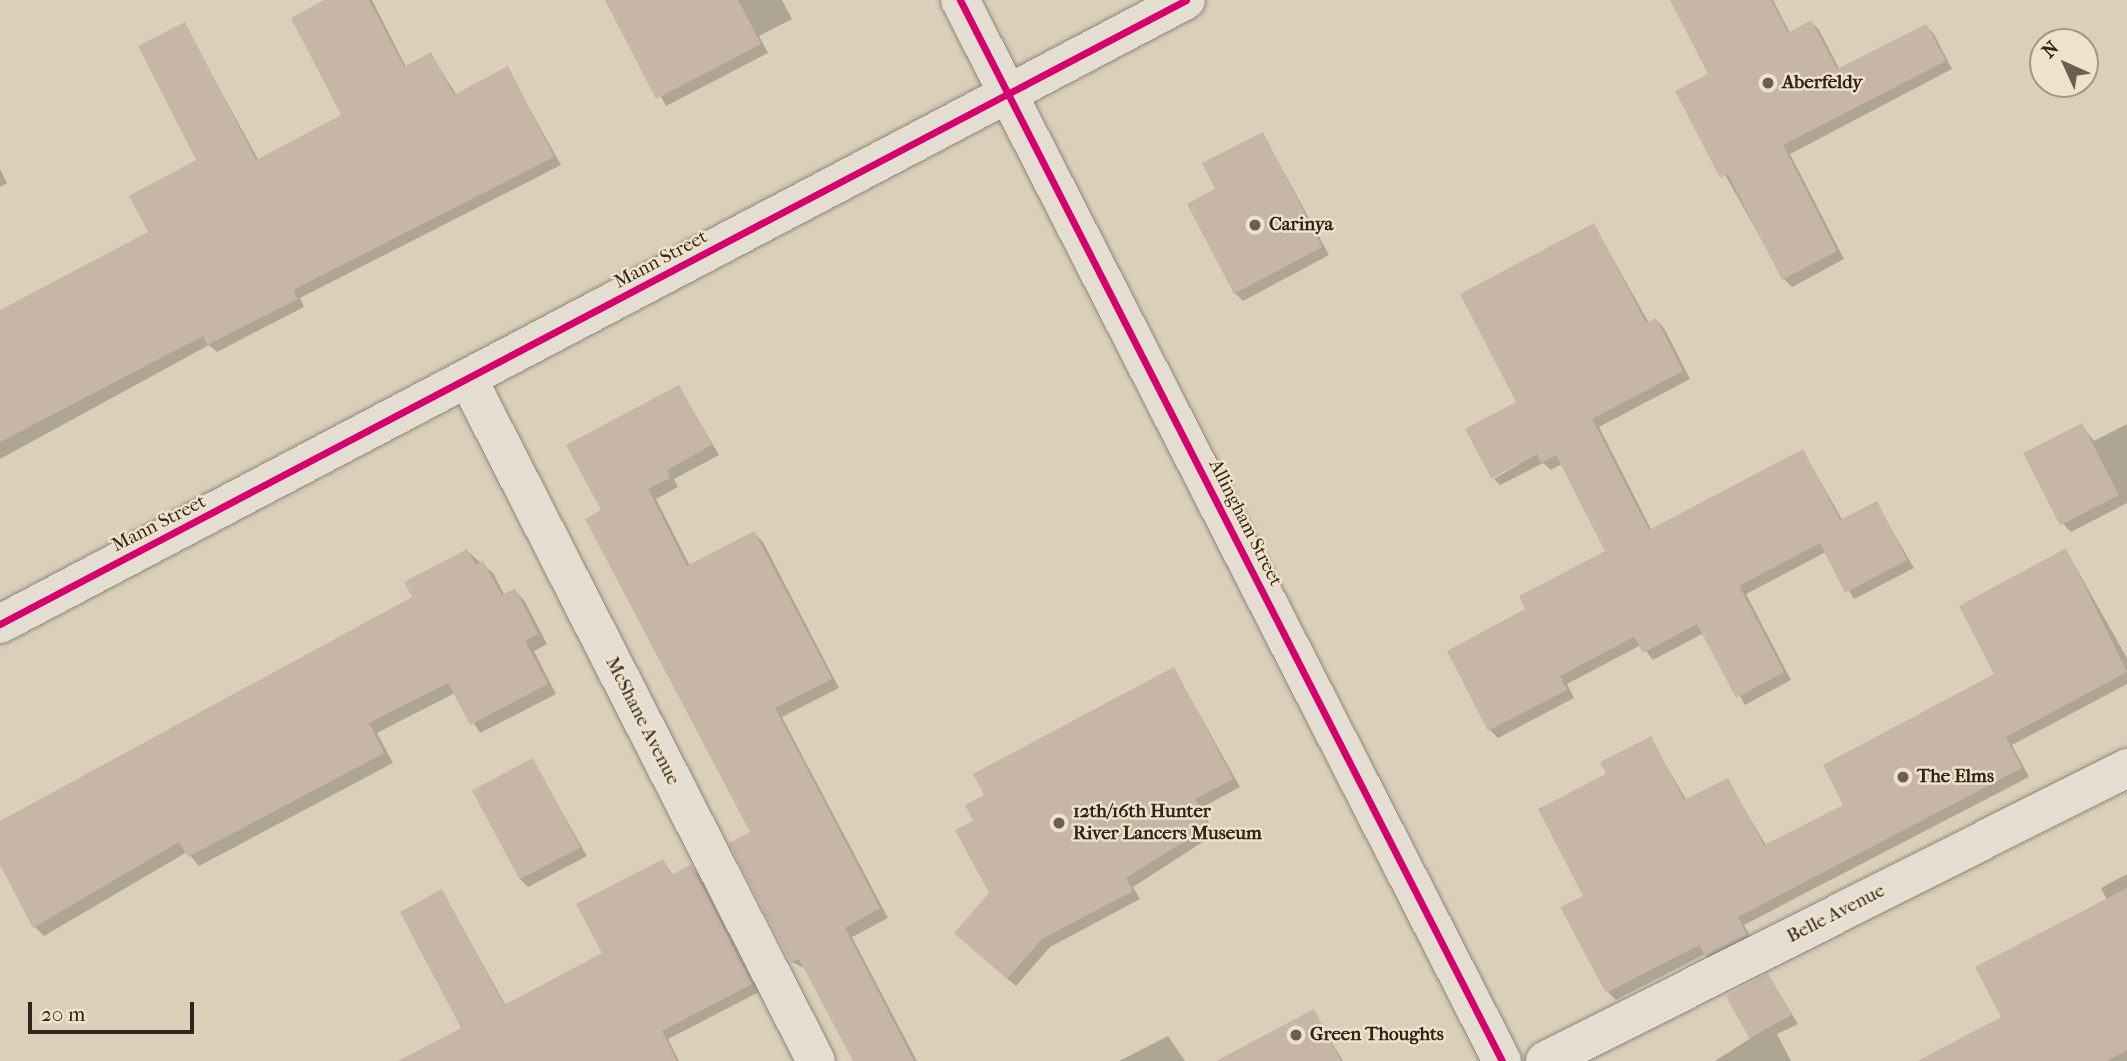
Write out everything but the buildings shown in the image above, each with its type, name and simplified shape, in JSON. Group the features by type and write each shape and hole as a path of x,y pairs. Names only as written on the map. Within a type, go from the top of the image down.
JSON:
{"street":[{"name":"Allingham Street","path":"960,0 1502,1061"},
{"name":"Mann Street","path":"0,624 468,381 1186,0"},
{"name":"McShane Avenue","path":"468,381 816,1061"},
{"name":"Belle Avenue","path":"1545,1061 2127,768"}],"cycle path":[{"path":"960,0 1502,1061"},
{"path":"0,624 1186,0"}],"place":[{"name":"Aberfeldy","path":"1768,83"},
{"name":"Carinya","path":"1255,225"},
{"name":"The Elms","path":"1903,777"},
{"name":"12th/16th Hunter River Lancers Museum","path":"1059,823"},
{"name":"Green Thoughts","path":"1296,1035"}]}
